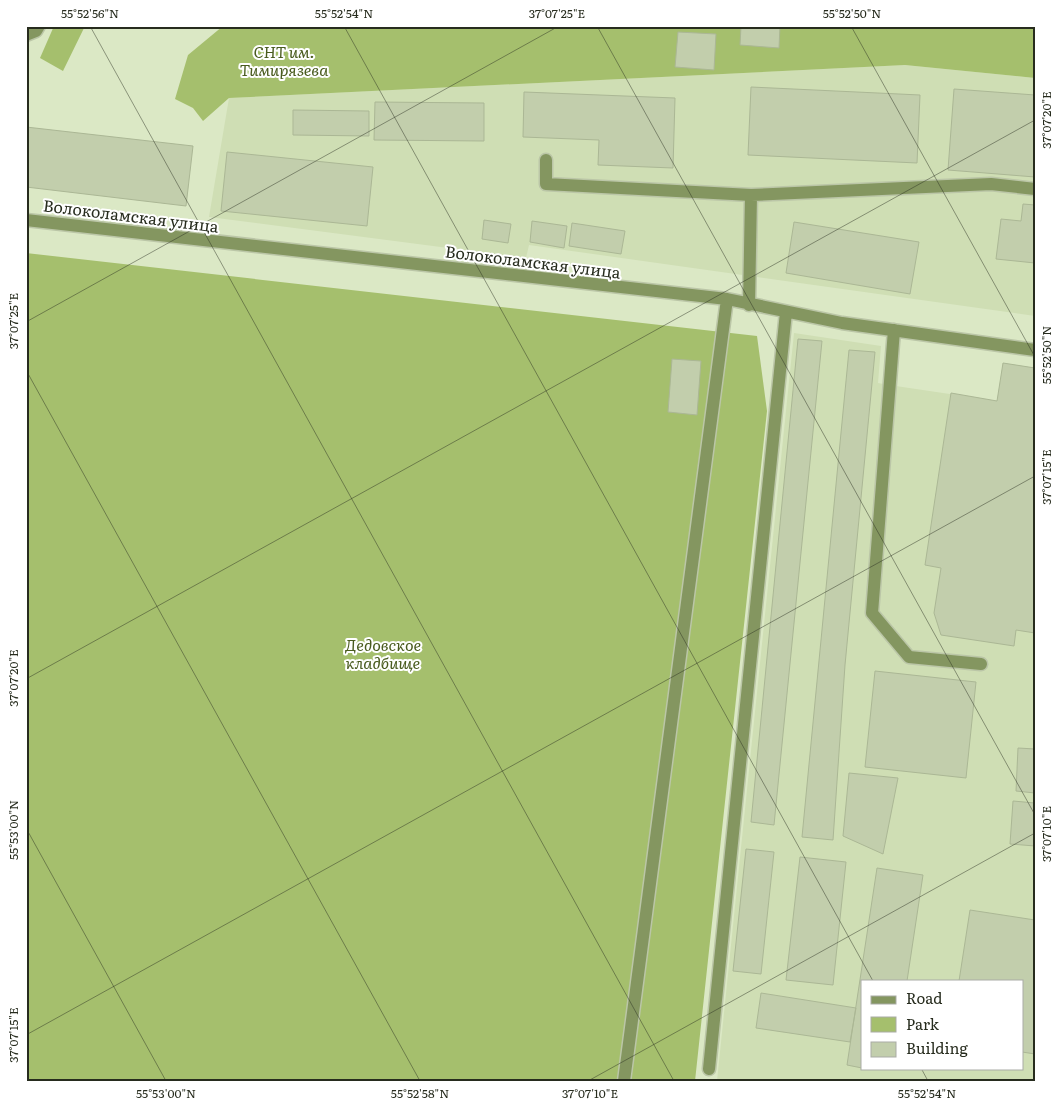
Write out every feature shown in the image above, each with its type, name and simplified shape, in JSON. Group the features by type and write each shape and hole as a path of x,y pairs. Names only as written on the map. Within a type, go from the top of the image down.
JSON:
{"street":[{"path":"26,35 36,31 39,26"},
{"path":"546,160 546,184 751,195 990,184 1035,189"},
{"path":"749,305 751,195"},
{"name":"Волоколамская улица","path":"26,220 728,300 894,330 1035,350"},
{"path":"624,1081 728,300"},
{"path":"709,1069 786,312"},
{"path":"894,330 872,613 909,657 981,664"}],"shaded area":[{"path":"905,65 1035,78 1035,316 529,245 526,258 209,217 229,98"},
{"path":"794,333 881,346 878,383 997,401 1003,363 1035,368 1035,1081 717,1081"}],"green space":[{"path":"54,26 85,26 63,71 40,58"},
{"name":"СНТ им. Тимирязева","path":"223,26 1035,26 1035,78 905,65 229,98 203,121 193,108 175,99 188,55"},
{"name":"Дедовское кладбище","path":"26,253 757,336 767,411 695,1081 26,1081"}],"building":[{"path":"741,26 780,26 779,48 740,45"},
{"path":"678,32 716,34 714,70 675,67"},
{"path":"751,87 920,95 917,163 748,155"},
{"path":"954,89 1035,95 1035,177 948,170"},
{"path":"524,92 675,98 673,168 598,165 599,140 523,137"},
{"path":"375,102 484,103 484,141 374,140"},
{"path":"293,110 369,111 369,136 293,135"},
{"path":"26,127 193,146 186,206 26,187"},
{"path":"227,152 373,167 367,226 221,211"},
{"path":"1023,204 1035,205 1035,263 996,259 1001,219 1021,221"},
{"path":"484,220 511,224 508,243 482,239"},
{"path":"532,221 567,226 564,248 530,242"},
{"path":"794,222 919,242 910,294 786,273"},
{"path":"572,223 625,231 621,254 569,246"},
{"path":"798,339 822,341 774,825 751,822"},
{"path":"849,350 875,352 845,665 833,840 802,837"},
{"path":"672,359 701,361 697,415 668,412"},
{"path":"1003,363 1035,368 1035,633 1016,630 1014,646 941,635 934,613 941,568 925,565 951,393 997,401"},
{"path":"875,671 976,682 966,778 865,767"},
{"path":"1018,748 1035,749 1035,793 1016,791"},
{"path":"849,773 898,778 883,854 843,836"},
{"path":"1013,801 1035,803 1035,846 1010,844"},
{"path":"746,849 774,852 761,974 733,971"},
{"path":"800,857 846,862 833,985 786,980"},
{"path":"877,868 923,875 907,980 861,980 861,1068 847,1065"},
{"path":"970,910 1035,920 1035,1054 1024,1052 1024,980 959,980"},
{"path":"761,993 856,1008 850,1042 756,1028"}]}
